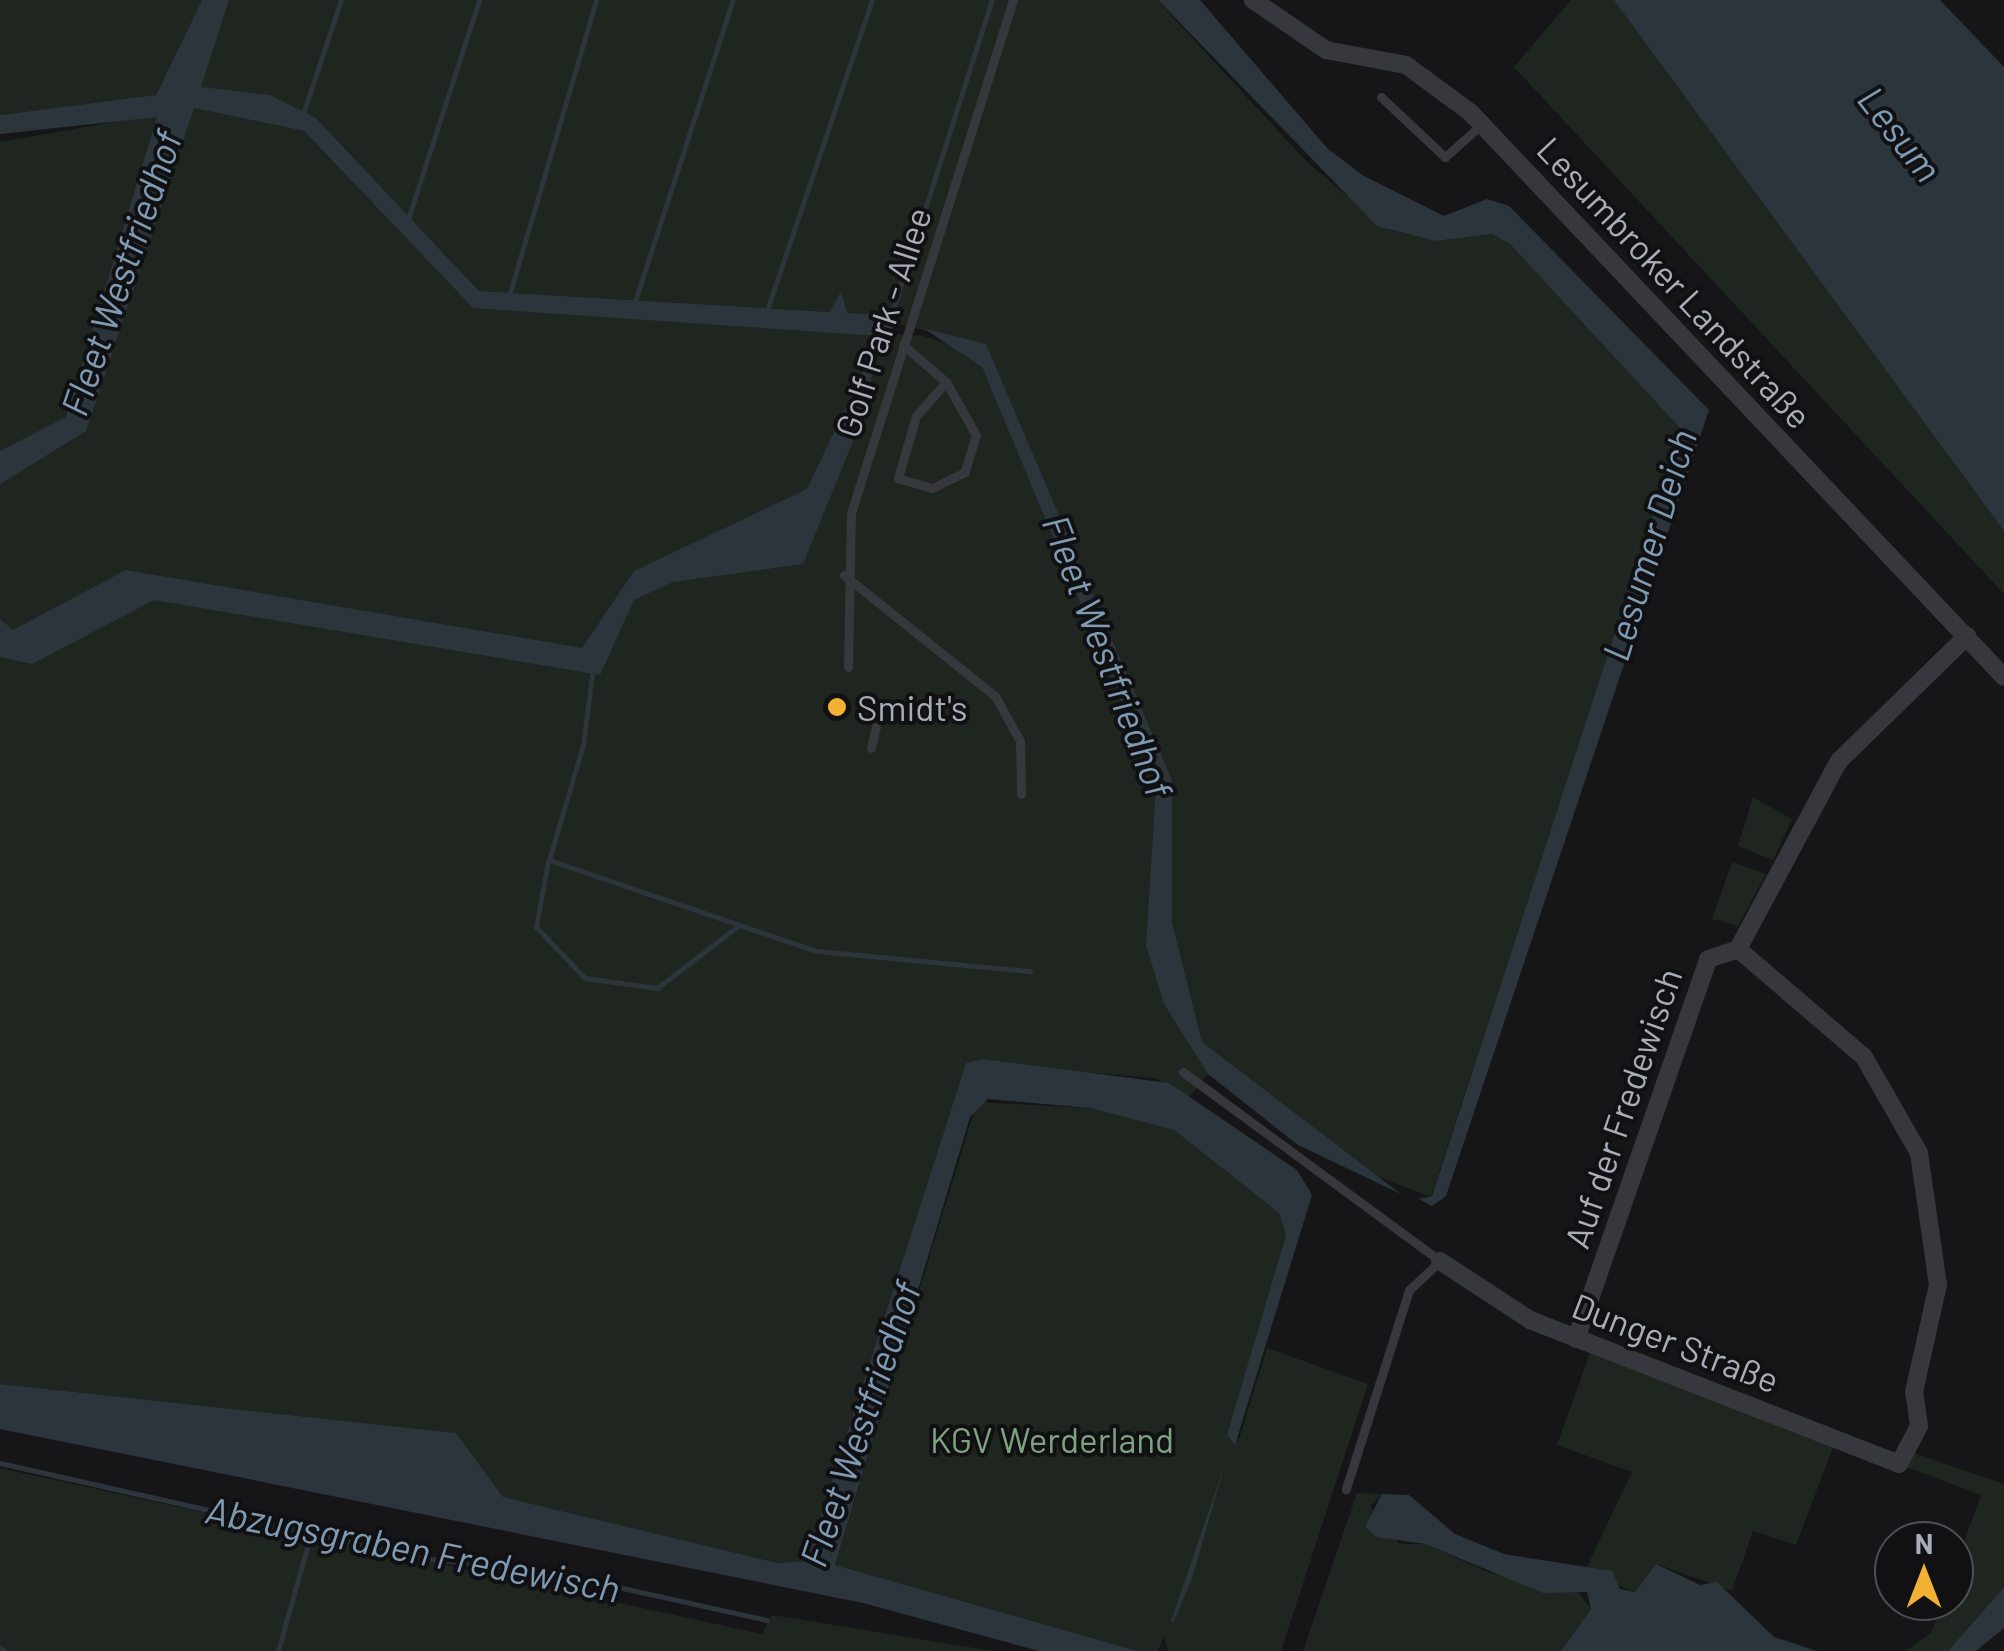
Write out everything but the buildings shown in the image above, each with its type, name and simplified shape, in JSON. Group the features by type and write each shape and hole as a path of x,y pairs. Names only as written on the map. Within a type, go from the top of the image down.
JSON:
{"street":[{"name":"Lesumbroker Landstraße","path":"1253,0 1326,50 1406,65 1482,124 2004,678"},
{"name":"Auf der Fredewisch","path":"1576,1339 1708,959 1738,948 1838,761 1967,636"},
{"name":"Dunger Straße","path":"1440,1261 1479,1294 1576,1339 1899,1464 1919,1426 1914,1392 1938,1285 1919,1153 1864,1057 1738,948"}],"lane":[{"name":"Golf Park - Allee","path":"848,667 844,575 851,513 1013,0"},
{"path":"1382,97 1445,156 1482,124"},
{"path":"903,345 946,382 976,435 965,472 932,488 898,478 916,416 946,382"},
{"path":"844,575 995,696 1020,740 1022,794"},
{"path":"871,748 878,718"},
{"path":"1183,1072 1440,1261 1409,1290 1346,1489"}],"green space":[{"path":"0,0 202,0 156,95 0,115"},
{"path":"229,0 1157,0 1308,163 1387,229 1435,241 1492,234 1510,244 1682,429 1431,1197 1361,1170 1202,1042 1172,922 1172,780 986,344 847,313 841,291 831,312 479,291 316,118 200,87"},
{"path":"1571,0 1614,0 1625,10 2004,531 2004,594 1514,67"},
{"path":"194,108 304,131 473,308 923,336 969,351 982,367 1156,785 1150,891 1164,1004 1208,1074 1189,1097 1155,1078 966,1063 806,1561 778,1563 502,1497 456,1433 0,1384 0,142"},
{"path":"1753,797 1792,819 1773,860 1738,846"},
{"path":"1732,862 1766,874 1738,926 1712,919"},
{"name":"KGV Werderland","path":"977,1102 1090,1108 1174,1130 1279,1213 1286,1235 1228,1434 1239,1439 1267,1348 1368,1384 1281,1651 1168,1651 1164,1635 1158,1651 1138,1651 835,1565"},
{"path":"1591,1350 1835,1442 1796,1545 1753,1531 1732,1591 1656,1564 1635,1592 1585,1571 1632,1472 1557,1445"},
{"path":"1911,1452 2004,1484 2004,1587 1948,1651 1906,1651 1931,1633 1936,1621 1974,1621 1972,1521 1981,1495 1904,1466"},
{"path":"0,1468 762,1634 772,1615 993,1651 0,1651"},
{"path":"1357,1493 1382,1494 1370,1506 1399,1544 1425,1544 1490,1573 1574,1587 1591,1609 1561,1651 1303,1651"}],"water":[{"path":"202,0 229,0 201,87 270,95 316,118 479,291 830,312 841,291 847,313 890,316 897,326 878,336 473,308 304,131 194,108 86,431 0,484 0,451 66,417 157,117 0,134 0,115 156,95"},
{"name":"Lesumer Deich","path":"1158,0 1200,0 1327,148 1362,175 1444,216 1487,199 1509,206 1709,410 1446,1196 1432,1206 1419,1199 1432,1196 1681,429 1510,244 1492,234 1435,241 1377,226"},
{"name":"Lesum","path":"1614,0 1940,0 2004,67 2004,531"},
{"path":"923,328 986,344 1172,780 1172,922 1202,1042 1401,1194 1298,1145 1208,1074 1164,1004 1146,945 1156,785 982,367"},
{"path":"863,371 872,375 867,407 803,564 673,582 634,600 600,675 154,600 32,664 0,657 0,619 13,630 126,570 582,648 634,571 807,489"},
{"path":"983,1059 1169,1083 1297,1170 1312,1195 1235,1445 1227,1435 1286,1235 1279,1213 1174,1130 1090,1108 988,1099 970,1117 835,1565 1138,1651 1039,1651 863,1603 0,1429 0,1384 456,1433 503,1497 778,1563 806,1561 966,1063"},
{"path":"1225,1464 1192,1579 1173,1623 1171,1621"},
{"path":"1382,1494 1409,1495 1455,1534 1504,1554 1612,1571 1620,1589 1635,1592 1656,1564 1700,1585 1717,1582 1774,1637 1817,1651 1561,1651 1591,1609 1587,1592 1543,1593 1425,1544 1377,1537 1365,1527"},
{"path":"2004,1587 2004,1628 1976,1651 1948,1651"}],"waterway":[{"path":"303,114 341,0"},
{"path":"408,219 479,0"},
{"path":"509,296 596,0"},
{"path":"635,301 733,0"},
{"path":"767,310 872,0"},
{"path":"889,322 992,0"},
{"name":"Fleet Westfriedhof","path":"592,674 583,745 549,860 817,951 1030,971"},
{"name":"Fleet Westfriedhof","path":"548,861 536,927 585,978 657,988 738,926"},
{"name":"Abzugsgraben Fredewisch","path":"0,1463 422,1558 555,1573 767,1620"},
{"path":"278,1651 312,1530"},
{"path":"0,1648 4,1651"}],"place":[{"name":"Smidt's","path":"837,707"}]}
